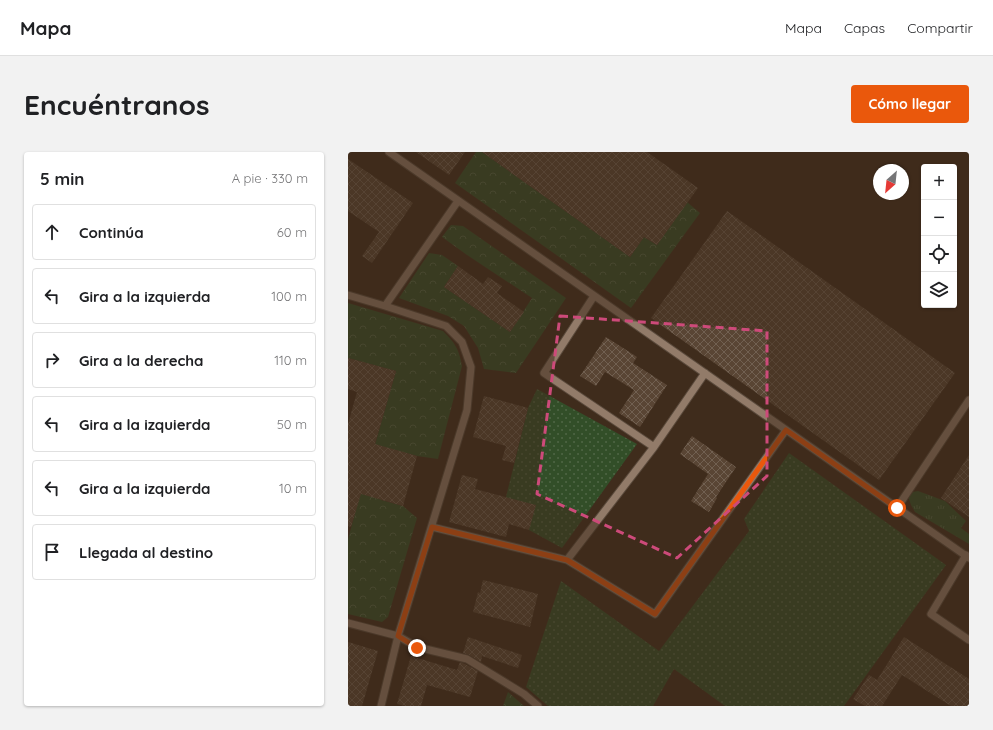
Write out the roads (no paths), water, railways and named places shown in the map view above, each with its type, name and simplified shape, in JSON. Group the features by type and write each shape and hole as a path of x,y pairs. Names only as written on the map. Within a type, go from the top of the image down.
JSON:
{"lane":[{"path":"389,152 967,556 931,614 969,640"},
{"path":"385,306 458,201"},
{"path":"348,295 446,326 462,342 471,368 467,410 398,636 381,706"},
{"path":"594,296 544,373 654,447"},
{"path":"567,560 654,447 705,373"},
{"path":"897,508 969,400"},
{"path":"432,527 567,560 655,614 786,430"},
{"path":"348,623 398,636 417,648 467,659 524,694 538,706"}]}
